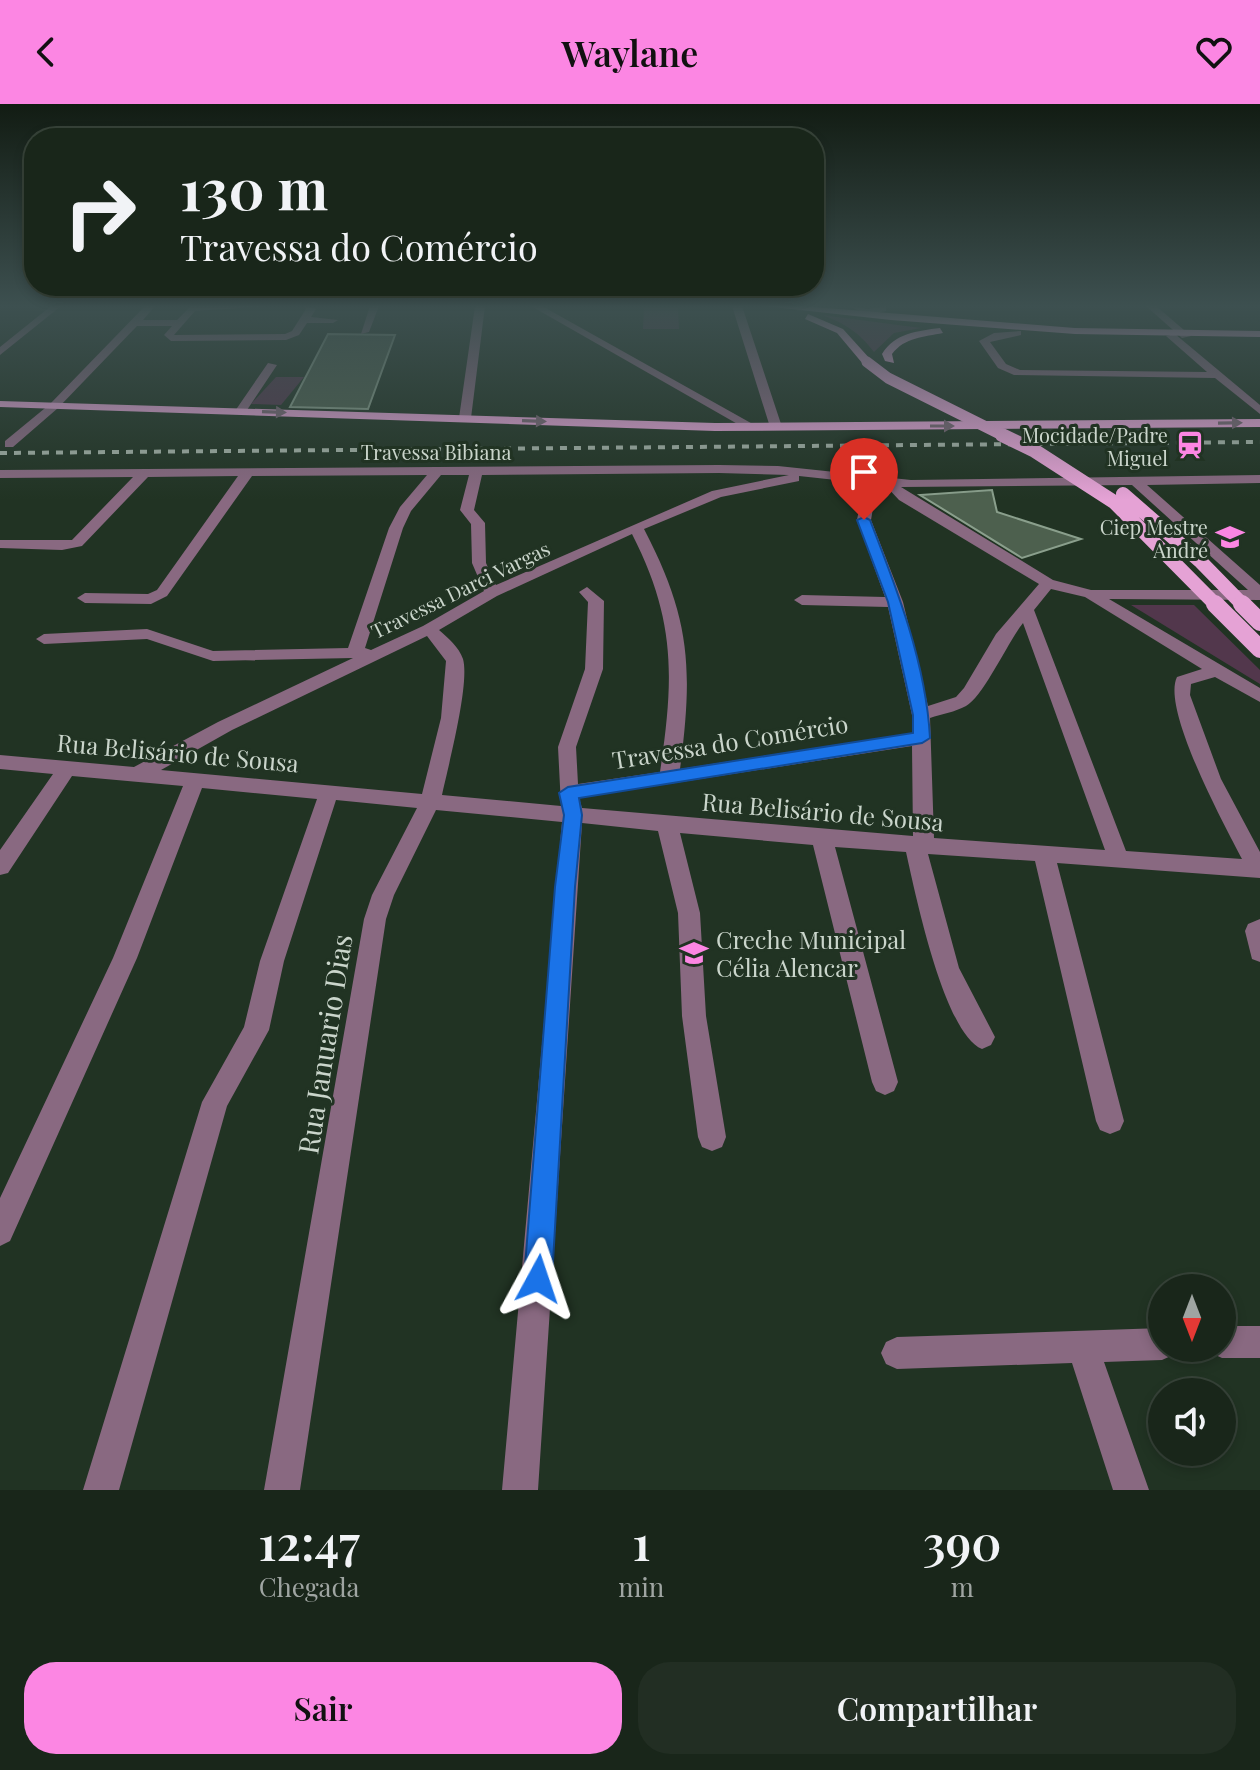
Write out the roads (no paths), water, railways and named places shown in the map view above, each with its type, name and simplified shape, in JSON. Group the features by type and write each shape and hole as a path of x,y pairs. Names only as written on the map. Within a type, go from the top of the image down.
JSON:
{"main road":[{"path":"878,371 1035,451 1114,502 1260,649"},
{"path":"901,371 911,379 1007,426 1101,478 1144,510 1260,622"},
{"path":"0,404 752,427 1260,423"}],"street":[{"path":"9,444 54,406 88,371"},
{"path":"241,411 268,371"},
{"path":"465,418 471,371"},
{"path":"651,371 752,427"},
{"path":"758,371 776,427"},
{"path":"1015,371 1024,374 1216,375"},
{"path":"1211,371 1260,411"},
{"name":"Travessa Bibiana","path":"0,474 719,469 813,474 891,484 1260,479"},
{"path":"355,653 396,528 405,510 437,471"},
{"path":"476,471 467,510 478,523 479,563 492,593"},
{"path":"85,598 158,597 248,472"},
{"path":"0,544 62,546 77,543 144,473"},
{"name":"Travessa Darci Vargas","path":"138,774 225,726 429,629 492,593 636,527 717,494 813,474"},
{"path":"1133,479 1260,594"},
{"path":"871,482 864,520 895,602 921,715 920,845 941,953 964,1010 982,1037"},
{"path":"891,484 904,497 1048,583 1090,594 1260,594"},
{"path":"636,527 663,581 676,628 678,713 669,777"},
{"path":"921,715 962,701 971,692 1002,638 1048,583"},
{"path":"520,1490 543,1219 571,804 567,747 594,669 596,601 587,592"},
{"path":"1090,594 1260,696"},
{"path":"802,600 895,602"},
{"path":"1025,607 1119,860"},
{"name":"Rua Januario Dias","path":"282,1490 370,945 383,895 430,802 450,718 455,670 453,654 429,629"},
{"path":"44,639 147,634 162,636 213,656 377,653"},
{"path":"1217,670 1183,681 1181,695 1211,779 1259,869"},
{"name":"Travessa do Comércio","path":"571,804 669,777 922,738"},
{"name":"Rua Belisário de Sousa","path":"0,762 430,802 571,804 667,824 1259,869"},
{"path":"0,867 67,768"},
{"path":"0,1231 125,958 195,780"},
{"path":"101,1490 215,1102 256,1030 272,961 329,792"},
{"path":"667,824 689,913 694,1016 712,1137"},
{"path":"822,838 885,1082"},
{"path":"1044,853 1110,1121"},
{"path":"1260,929 1256,931 1260,952"},
{"path":"1236,1342 1260,1342"},
{"path":"897,1353 1148,1345"},
{"path":"1083,1347 1131,1490"}],"railway":[{"path":"0,453 1260,442"}],"place":[{"name":"Mocidade/Padre Miguel","path":"1190,445"},
{"name":"Ciep Mestre André","path":"1230,537"},
{"name":"Creche Municipal Célia Alencar","path":"694,953"}]}
